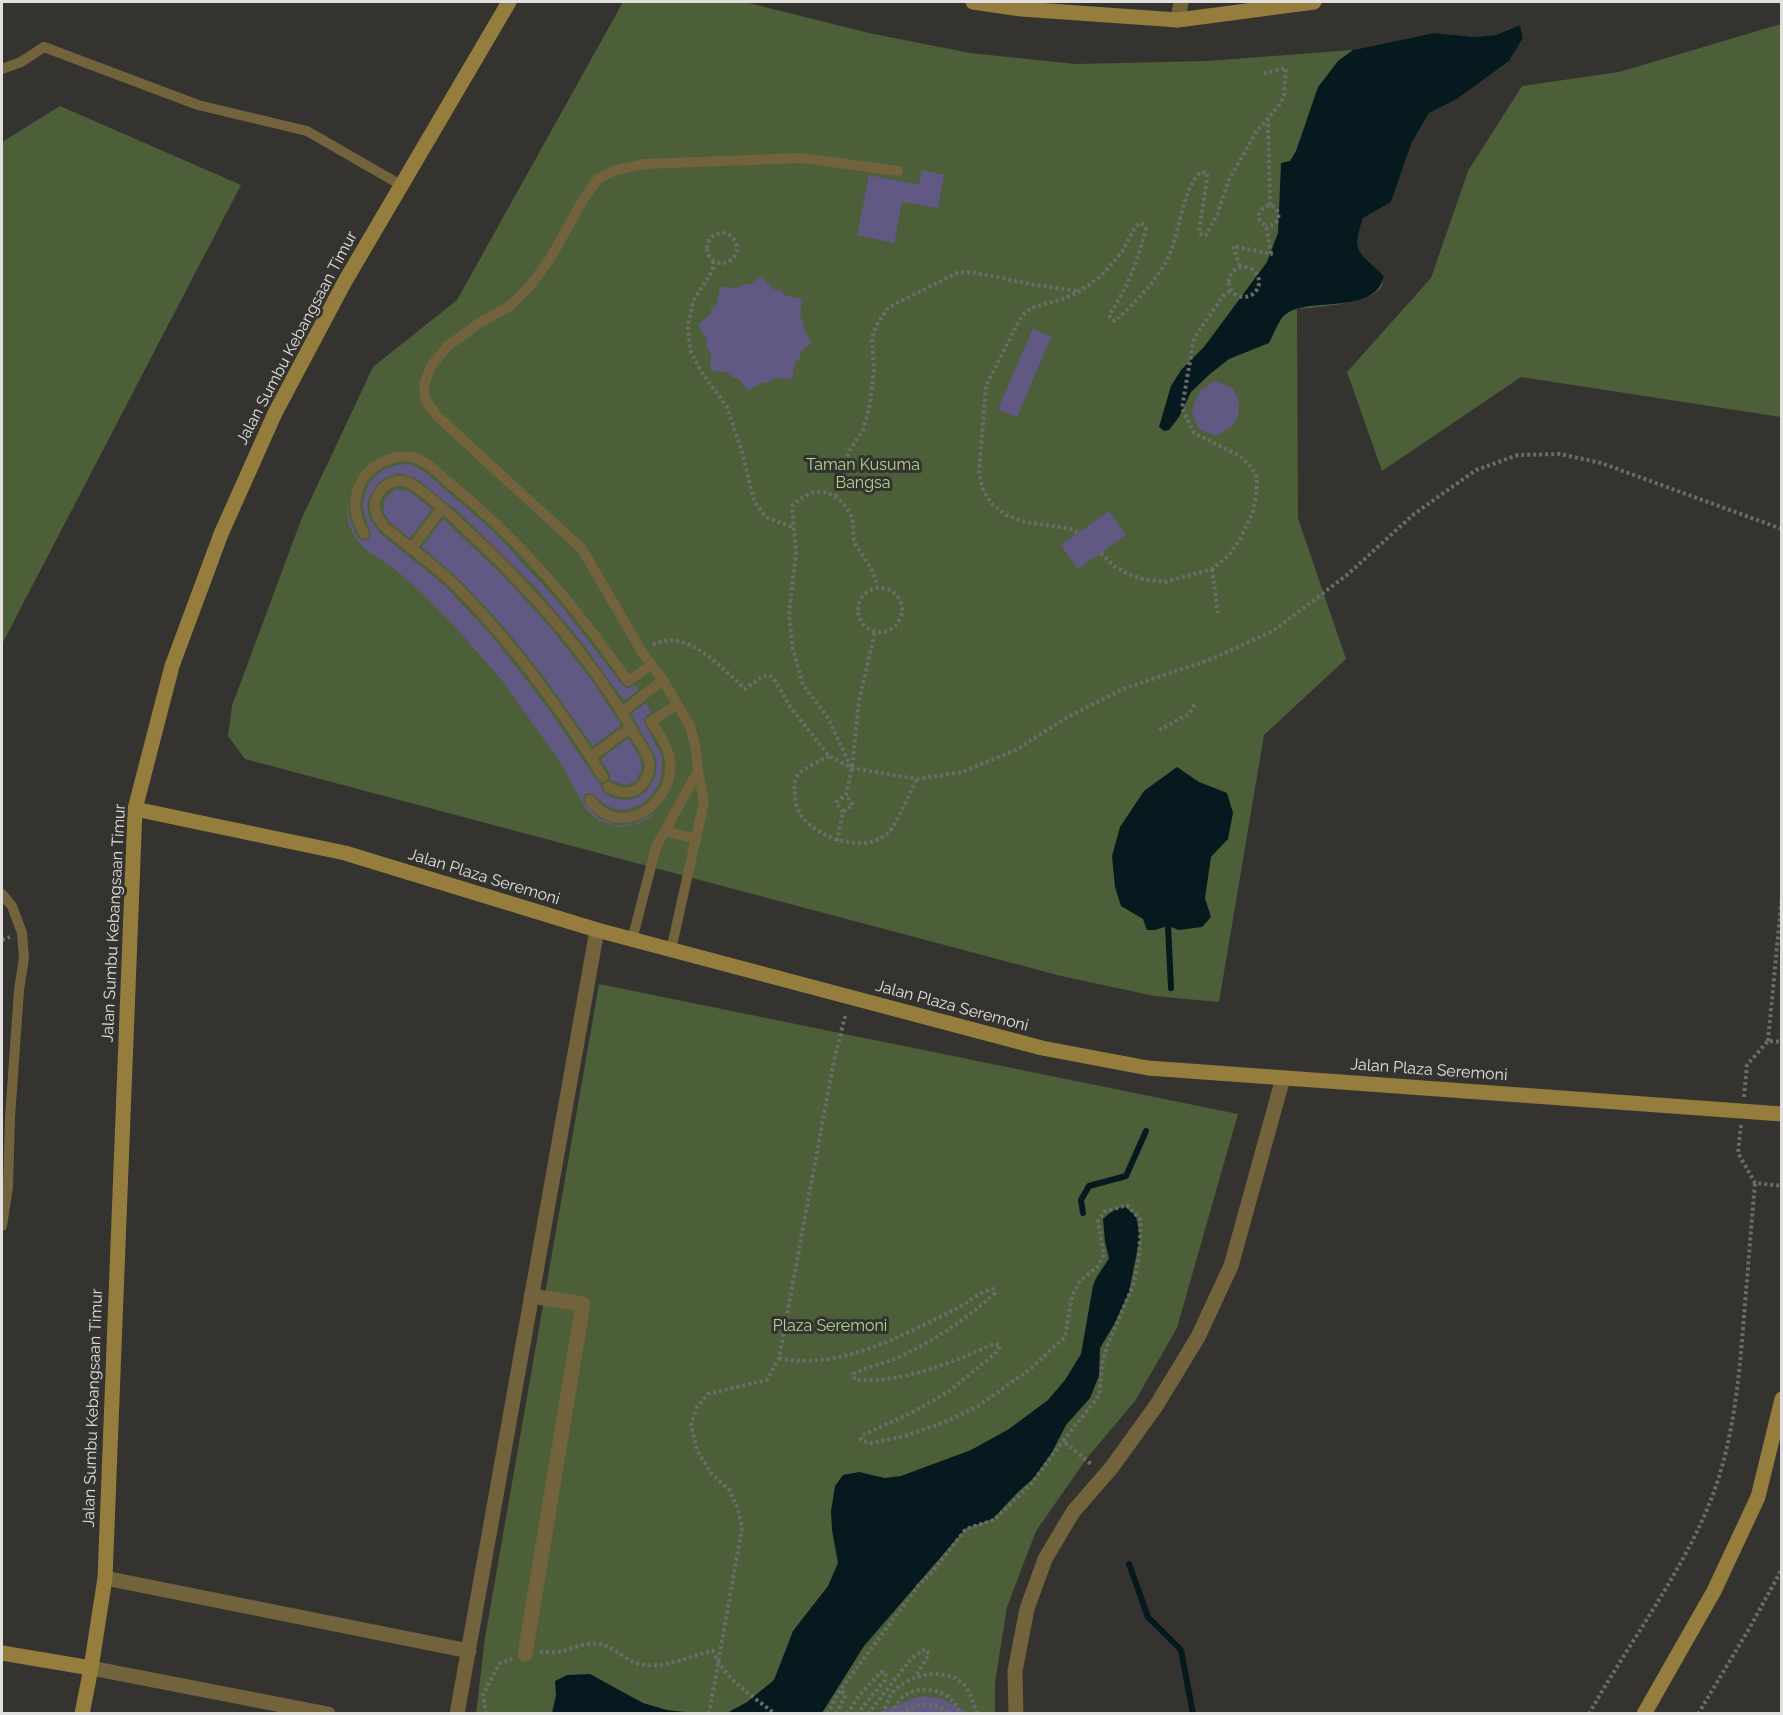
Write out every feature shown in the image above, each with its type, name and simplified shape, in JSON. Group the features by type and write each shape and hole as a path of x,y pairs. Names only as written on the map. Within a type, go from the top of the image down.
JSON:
{"street":[{"name":"Jalan Sumbu Kebangsaan Timur","path":"82,1713 105,1578 135,809 172,666 221,534 275,413 344,283 509,2"},
{"path":"973,2 1020,9 1178,20 1314,2"},
{"path":"1178,20 1181,2"},
{"name":"Jalan Plaza Seremoni","path":"135,809 345,854 632,940 1042,1048 1148,1068 1782,1114"},
{"path":"457,1713 597,930"},
{"path":"1016,1713 1015,1671 1027,1609 1045,1559 1073,1512 1105,1475 1156,1406 1198,1337 1231,1266 1283,1078"},
{"path":"525,1654 584,1304 531,1296"},
{"path":"1644,1713 1713,1591 1758,1497 1782,1399"},
{"path":"105,1578 469,1651"},
{"path":"2,1653 328,1713"}],"lane":[{"path":"2,69 21,62 44,46 198,105 307,131 401,185"},
{"path":"671,950 704,802 690,726 663,680 642,652 582,549 436,416 424,399 424,385 431,366 448,346 479,323 510,306 529,287 550,259 584,198 598,179 615,170 645,164 802,158 898,171"},
{"path":"364,534 357,522 354,497 361,482 370,469 383,462 412,457 426,464 478,506 517,543 556,585 628,681 651,664"},
{"path":"395,480 408,482 442,508 490,551 546,611 600,680 631,727 649,760 649,775 639,788 626,793 615,792 606,782 563,713 511,646 457,587 385,527 376,513 376,499 383,487 395,480"},
{"path":"411,549 442,508"},
{"path":"621,712 663,680"},
{"path":"590,800 603,813 618,818 630,818 647,810 659,800 669,778 669,755 664,742 651,722 677,705"},
{"path":"591,757 631,727"},
{"path":"632,940 656,847 698,771"},
{"path":"664,831 696,839"},
{"path":"2,894 12,906 22,933 24,958 19,990 10,1107 8,1187 2,1226"}],"path":[{"path":"1077,533 1072,529 1025,522 1006,515 991,503 982,488 979,471 982,407 986,386 1021,317 1031,308 1066,298 1080,291 1101,276 1122,252 1136,226 1141,223 1146,228 1137,263 1122,297 1109,315 1115,321 1130,307 1155,276 1170,252 1183,209 1200,171 1207,172 1199,232 1203,236 1206,235 1217,214 1229,180 1256,132 1278,108 1284,96 1286,68 1261,74"},
{"path":"1268,117 1270,206"},
{"path":"1240,266 1233,246 1271,254 1266,226 1260,221 1259,214 1263,208 1270,206 1276,208 1279,214 1278,221 1266,226"},
{"path":"713,261 724,264 733,260 738,250 735,239 726,233 716,233 708,241 707,252 713,261 713,270 693,301 688,325 690,350 702,373 727,407 742,452 754,501 766,517 794,528"},
{"path":"1240,266 1250,267 1257,273 1260,282 1257,291 1248,297 1239,296 1231,290 1228,281 1232,271 1240,266"},
{"path":"836,497 849,451 863,430 870,404 874,371 872,338 878,322 889,307 957,273 972,272 1035,285 1080,291"},
{"path":"1101,553 1114,566 1143,579 1166,582 1212,569 1229,555 1240,539 1253,512 1257,477 1240,456 1194,433 1182,408 1194,338 1224,295 1231,290"},
{"path":"642,652 661,640 679,641 699,649 745,689 762,676 769,675 774,679 790,708 829,756 852,768 917,779 962,772 1016,750 1066,718 1123,689 1209,660 1273,631 1347,575 1414,514 1476,470 1518,455 1560,454 1601,463 1782,529"},
{"path":"852,768 828,718 803,685 793,649 789,615 796,553 792,506 809,493 821,492 836,497 847,507 853,520 853,537 856,546 874,572 877,587"},
{"path":"1212,569 1218,613"},
{"path":"877,587 892,591 902,603 901,619 896,625 890,630 875,633 861,624 857,609 863,594 877,587"},
{"path":"843,812 836,802 846,795 852,768 859,701 875,633"},
{"path":"1159,730 1189,714 1195,704"},
{"path":"829,756 798,775 794,784 801,817 814,829 837,841 858,843 878,839 890,832 917,779"},
{"path":"837,841 843,812 853,805 846,795"},
{"path":"1768,1041 1782,895"},
{"path":"709,1713 742,1528 738,1509 729,1490 711,1473 697,1450 691,1425 697,1407 708,1394 767,1380 779,1358 834,1060 850,998"},
{"path":"1589,1713 1684,1555 1706,1511 1720,1472 1731,1429 1739,1380 1755,1183"},
{"path":"779,1358 796,1361 845,1356 920,1327 964,1305 988,1289 993,1289 995,1293 975,1311 932,1341 853,1374 855,1380 866,1381 909,1375 944,1366 994,1344 1000,1345 998,1351 948,1392 861,1437 861,1440 871,1443 905,1436 947,1421 978,1406 1029,1370 1065,1337 1071,1296 1080,1281 1097,1267 1104,1255 1098,1221 1104,1212 1127,1205 1141,1220 1139,1257 1133,1286 1105,1352 1099,1396 1032,1483 994,1520 966,1529 919,1585 840,1690 827,1713"},
{"path":"1063,1441 1105,1475"},
{"path":"1698,1713 1782,1569"},
{"path":"486,1713 483,1694 500,1663 530,1652 560,1652 582,1645 600,1644 634,1662 652,1666 674,1663 713,1651 717,1661 735,1682 775,1713"},
{"path":"868,1713 911,1659 925,1649 929,1654 916,1677"},
{"path":"847,1713 873,1680 881,1672 886,1673 885,1680 857,1713"},
{"path":"882,1713 893,1693 916,1677 933,1674 955,1677 967,1688 976,1713"},
{"path":"892,1713 905,1695 921,1689 938,1692 953,1700 959,1713"},
{"path":"836,1713 846,1695 840,1690"},
{"path":"901,1713 915,1706 929,1704 944,1708 950,1713"}],"green space":[{"name":"Taman Kusuma Bangsa","path":"623,2 745,2 869,33 970,53 1076,64 1207,61 1353,50 1434,33 1475,37 1496,35 1520,25 1523,38 1509,61 1457,99 1429,113 1412,142 1391,202 1363,218 1359,230 1358,246 1363,256 1384,276 1382,286 1377,292 1356,301 1297,309 1298,518 1346,659 1264,735 1219,1002 1154,996 1061,976 245,759 228,736 232,706 301,520 373,367 457,300"},
{"path":"1781,24 1781,417 1521,377 1382,471 1347,372 1431,278 1468,171 1522,86 1619,72"},
{"path":"60,106 241,185 2,644 2,142"},
{"name":"Plaza Seremoni","path":"599,984 1238,1114 1177,1328 1135,1401 1087,1458 1036,1531 1007,1607 995,1683 995,1713 476,1714 485,1638"}],"water":[{"path":"1520,25 1523,38 1509,61 1457,99 1429,113 1412,142 1391,202 1363,218 1359,230 1358,246 1363,256 1384,276 1378,289 1367,297 1353,302 1305,307 1292,311 1282,318 1269,343 1229,359 1191,392 1179,417 1169,430 1164,431 1159,427 1171,386 1181,370 1204,347 1267,262 1278,233 1281,163 1290,161 1296,151 1318,87 1338,61 1353,50 1434,33 1475,37 1496,35"},
{"path":"1177,767 1199,782 1227,793 1233,813 1228,839 1211,857 1205,898 1211,917 1202,927 1179,930 1168,926 1147,930 1143,919 1121,906 1115,887 1112,856 1120,827 1144,791"},
{"path":"1124,1206 1136,1216 1140,1237 1129,1292 1115,1323 1100,1348 1099,1376 1090,1398 1066,1425 1051,1454 1034,1478 993,1519 966,1528 864,1646 822,1713 727,1713 747,1702 774,1680 793,1631 828,1586 838,1563 831,1511 835,1486 843,1475 859,1472 885,1478 901,1476 971,1450 1009,1429 1048,1400 1065,1380 1081,1354 1093,1286 1109,1258 1103,1219 1112,1211"},
{"path":"590,1674 643,1703 667,1710 694,1713 552,1713 556,1695 555,1681 567,1675"}],"building":[{"path":"922,170 944,175 938,208 902,202 894,243 857,235 869,175 919,185"},
{"path":"761,276 773,289 780,290 784,295 802,299 800,317 804,324 803,328 812,343 801,351 800,358 795,362 792,379 774,378 749,391 738,378 728,373 710,370 711,352 706,347 707,340 698,325 711,314 711,309 717,304 720,287 738,288 744,284 750,285"},
{"path":"1033,328 1051,337 1017,417 998,409"},
{"path":"1215,381 1233,388 1239,402 1238,416 1231,427 1216,436 1198,429 1192,412 1201,390"},
{"path":"410,464 426,473 494,532 561,605 622,685 628,688 636,685 638,690 624,701 584,645 538,590 462,515 416,478 399,473 377,484 367,505 369,517 374,525 382,535 445,586 493,637 547,707 601,784 602,791 613,798 625,800 637,798 647,791 655,777 657,765 655,755 631,714 646,703 651,712 645,717 644,722 662,756 659,784 651,796 630,809 618,810 607,806 591,793 585,794 583,801 598,818 615,825 634,824 654,813 652,816 638,824 619,827 599,821 586,809 560,762 504,683 424,595 357,540 349,526 348,504 349,517 357,537 363,541 368,540 371,534 363,503 368,486 375,476 385,469"},
{"path":"396,489 409,491 432,509 410,538 390,522 383,511 385,498"},
{"path":"1109,511 1126,535 1078,569 1061,545"},
{"path":"443,519 502,575 550,627 593,682 621,725 593,746 542,674 504,627 463,583 422,547"},
{"path":"628,738 640,758 642,768 636,781 625,785 610,780 610,774 601,759"},
{"path":"920,1696 940,1698 969,1713 877,1713"}],"waterway":[{"path":"1168,926 1171,988"},
{"path":"1083,1213 1081,1200 1089,1186 1126,1176 1146,1131"},
{"path":"1129,1564 1148,1617 1181,1650 1193,1714"}]}
